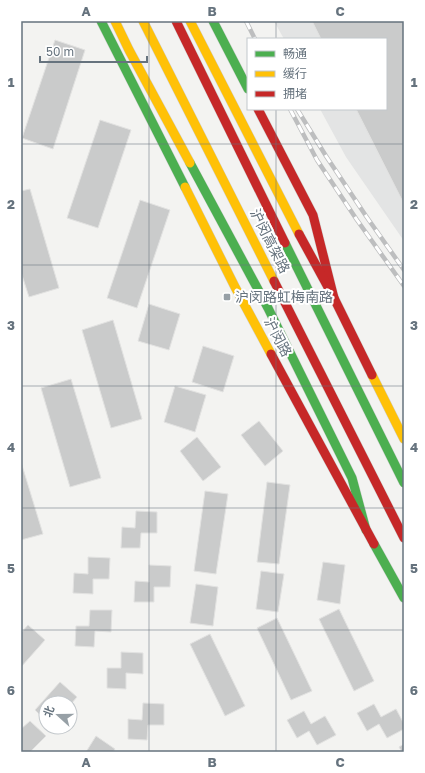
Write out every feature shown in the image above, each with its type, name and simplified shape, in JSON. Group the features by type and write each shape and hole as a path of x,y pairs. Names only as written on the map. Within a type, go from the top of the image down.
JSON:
{"main road":[{"name":"沪闵路","path":"101,21 235,288 404,598"},
{"path":"115,21 129,50 268,308 352,478 366,530"},
{"name":"沪闵路","path":"136,21 265,270 404,547"},
{"name":"沪闵高架路","path":"144,21 404,538"},
{"name":"沪闵高架路","path":"176,21 404,483"},
{"path":"190,21 311,257 334,298 404,439"},
{"path":"213,21 247,87"},
{"path":"259,110 313,215 334,298"},
{"path":"311,257 321,294 404,487"},
{"path":"265,270 268,308"},
{"path":"352,478 362,488"},
{"path":"373,497 383,506"}],"shaded area":[{"path":"274,21 404,21 404,241 346,157 321,110 387,110 387,38 283,38"}],"building":[{"path":"312,21 404,21 404,204 357,110 387,110 387,38 320,38"},
{"path":"55,40 85,50 53,149 22,138"},
{"path":"100,120 131,130 98,228 67,218"},
{"path":"30,189 59,288 29,297 21,272 21,191"},
{"path":"140,200 170,210 137,308 107,298"},
{"path":"149,304 180,314 169,350 138,341"},
{"path":"113,320 142,419 111,428 82,330"},
{"path":"203,346 234,356 223,392 192,382"},
{"path":"71,379 101,478 70,487 41,388"},
{"path":"175,386 206,395 195,432 164,422"},
{"path":"259,421 283,451 265,466 241,435"},
{"path":"197,437 221,467 203,481 180,451"},
{"path":"21,462 43,534 21,540"},
{"path":"267,482 290,485 279,564 257,562"},
{"path":"205,491 228,494 216,574 194,571"},
{"path":"136,511 157,512 157,533 141,533 140,548 121,548 122,527 135,528"},
{"path":"88,557 110,558 109,579 93,579 93,594 73,593 74,573 88,574"},
{"path":"323,562 345,565 340,604 317,600"},
{"path":"149,565 171,566 170,587 154,587 154,602 134,602 135,581 149,582"},
{"path":"261,571 284,574 278,612 256,609"},
{"path":"196,584 218,587 213,626 190,623"},
{"path":"339,609 374,681 354,691 319,619"},
{"path":"90,610 112,610 111,632 95,631 94,647 75,646 76,626 89,626"},
{"path":"277,618 312,691 291,700 257,628"},
{"path":"28,625 45,640 21,667 21,633"},
{"path":"210,634 245,706 225,716 190,644"},
{"path":"121,652 143,653 143,674 126,673 126,689 107,688 107,668 121,668"},
{"path":"60,682 75,695 48,695"},
{"path":"143,703 164,704 164,725 148,725 147,740 128,739 128,719 142,720"},
{"path":"374,704 381,717 396,709 404,724 404,729 387,738 379,724 367,731 357,713"},
{"path":"304,711 311,724 325,716 336,735 317,745 309,731 297,738 287,720"},
{"path":"30,721 38,728 38,735 46,736 30,752 21,752 21,729"},
{"path":"96,736 115,749 113,752 86,752"},
{"path":"404,744 404,752 402,752 399,747"}],"railway":[{"path":"246,21 254,38"},
{"path":"291,110 317,160 404,286"},
{"path":"298,110 326,156 404,270"}],"traffic: fast":[{"path":"101,21 185,187"},
{"path":"213,21 247,87"},
{"path":"190,163 268,308 352,478 366,530"},
{"path":"285,243 404,483"},
{"path":"374,544 404,598"}],"traffic: slow":[{"path":"115,21 190,163"},
{"path":"143,21 274,281"},
{"path":"190,21 299,234"},
{"path":"185,187 235,287 271,354"},
{"path":"372,375 404,439"}],"traffic: jam":[{"path":"176,21 285,243"},
{"path":"259,110 313,215 334,298"},
{"path":"299,234 334,298 372,375"},
{"path":"274,281 404,538"},
{"path":"271,354 374,544"}],"place":[{"name":"沪闵路虹梅南路","path":"227,297"}]}
